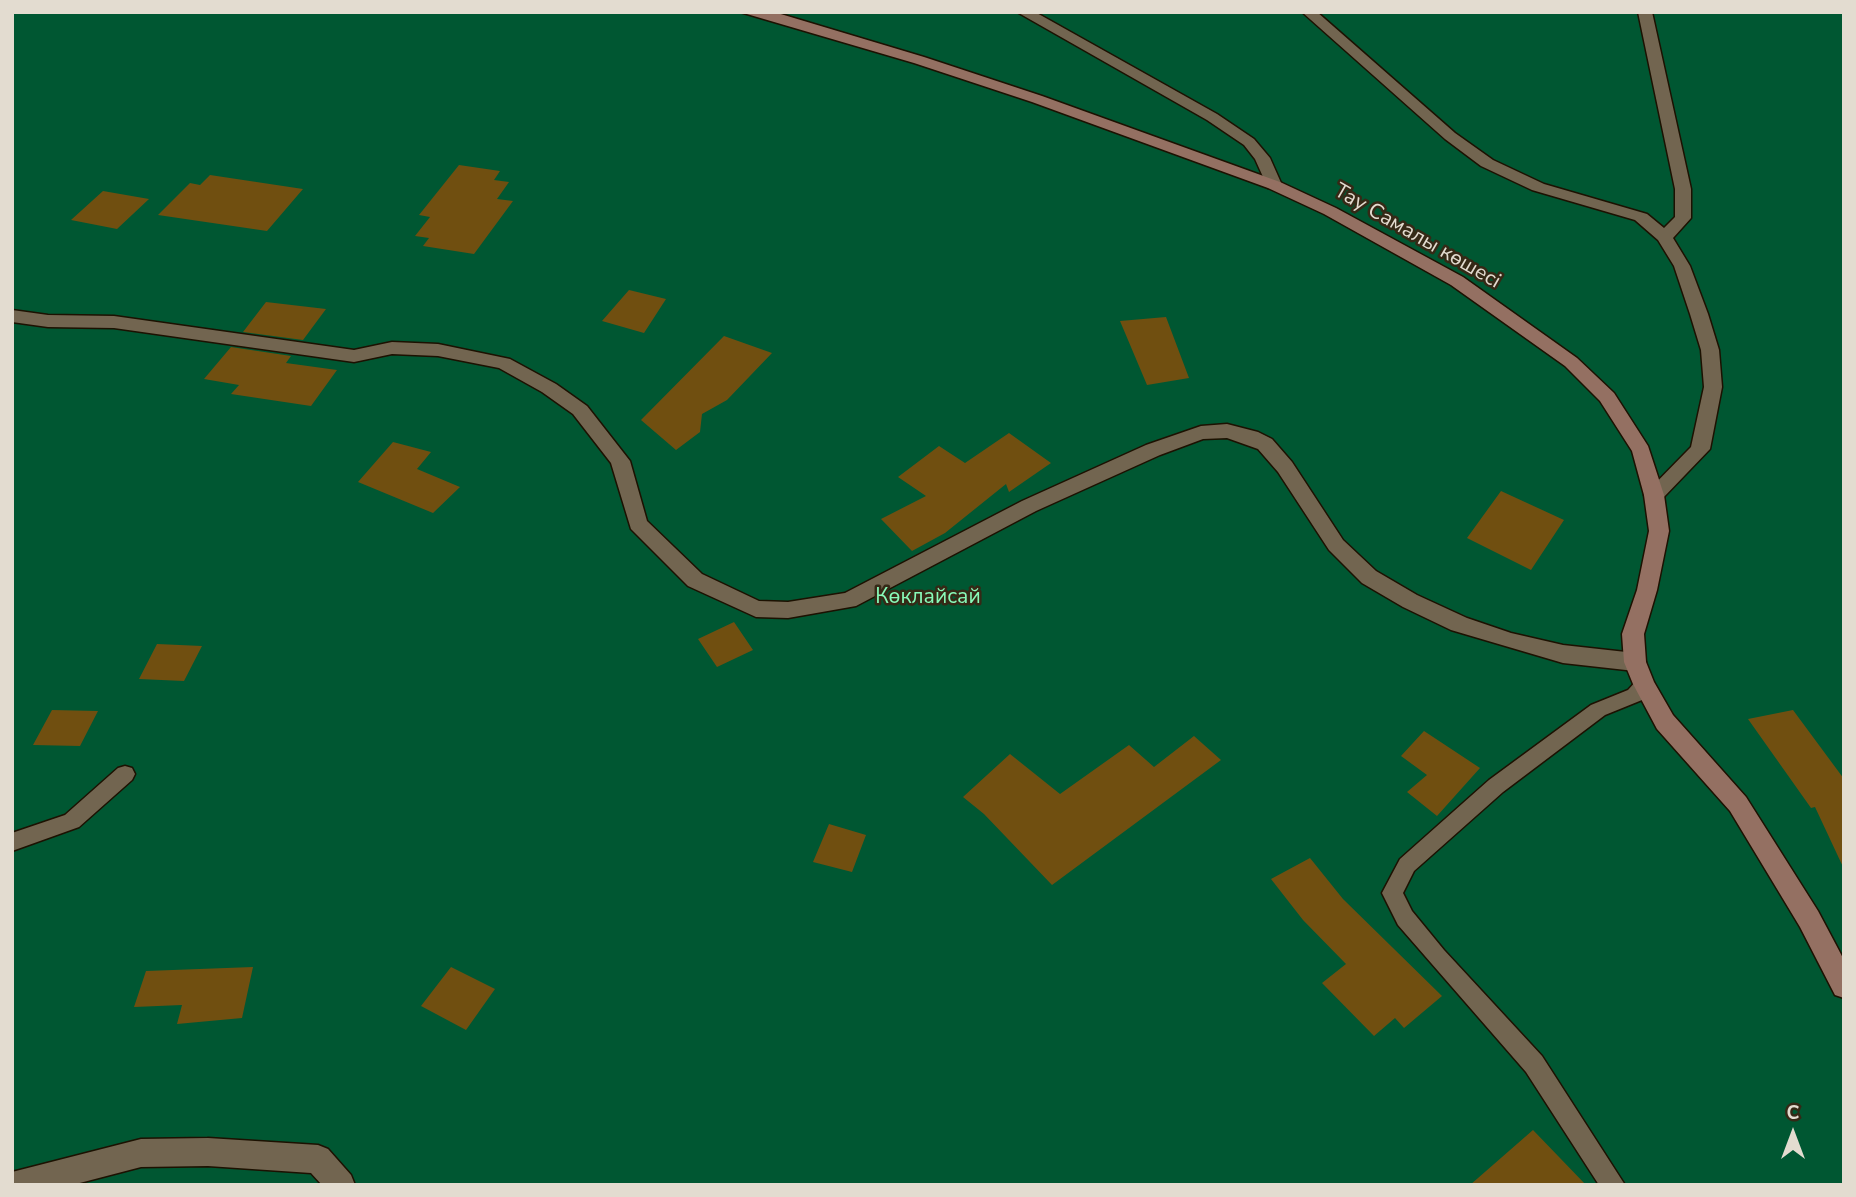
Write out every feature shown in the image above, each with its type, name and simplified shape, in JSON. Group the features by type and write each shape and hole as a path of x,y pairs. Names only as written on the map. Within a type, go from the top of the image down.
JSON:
{"street":[{"name":"Тау Самалы көшесі","path":"747,12 765,14 919,60 1049,103 1274,185 1330,211 1457,281 1571,362 1607,397 1641,451 1654,495 1659,531 1647,590 1633,635 1635,662 1644,684 1665,722 1738,804 1809,919 1844,985"},
{"path":"1024,12 1212,117 1249,142 1262,158 1274,185"},
{"path":"1309,12 1450,136 1487,163 1538,187 1641,217 1664,237 1682,266 1699,314 1710,350 1713,387 1700,449 1654,495"},
{"path":"1645,12 1683,189 1683,218 1664,237"},
{"path":"12,316 48,321 114,322 354,356 392,348 438,350 504,363 549,388 580,410 620,461 638,524 695,580 756,609 788,610 849,600 1030,506 1153,450 1201,433 1227,431 1265,444 1285,467 1336,545 1369,577 1410,601 1459,624 1510,641 1563,654 1635,662"},
{"path":"16,1185 141,1153 208,1152 318,1159 341,1185"}],"lane":[{"path":"1614,1185 1534,1064 1437,957 1405,918 1392,893 1406,865 1496,786 1598,710 1635,695 1644,684"},
{"path":"12,842 72,821 125,774"}],"green space":[{"name":"Көклайсай","path":"12,12 1844,12 1844,1185 12,1185"}],"building":[{"path":"459,165 500,171 494,180 509,182 497,199 513,201 474,254 423,246 429,238 415,236 430,217 419,215"},
{"path":"210,175 303,189 267,231 158,215 190,183 200,185"},
{"path":"103,191 149,199 117,229 71,220"},
{"path":"629,290 666,299 644,333 602,321"},
{"path":"266,302 326,309 303,340 243,332"},
{"path":"1166,317 1189,378 1147,385 1120,321"},
{"path":"724,336 772,353 727,400 702,414 700,432 676,450 641,420"},
{"path":"231,347 291,356 286,363 337,370 311,406 231,394 239,385 204,379"},
{"path":"1009,433 1051,463 1009,492 1006,484 945,533 912,551 881,519 926,496 898,477 939,446 965,463"},
{"path":"393,442 431,452 417,469 460,487 433,513 358,482"},
{"path":"1501,491 1564,520 1531,570 1467,538"},
{"path":"734,622 753,650 717,667 698,639"},
{"path":"157,644 202,646 184,681 139,679"},
{"path":"52,710 98,711 80,746 33,745"},
{"path":"1793,710 1844,779 1844,869 1815,807 1811,808 1748,719"},
{"path":"1424,731 1480,768 1437,816 1407,792 1427,775 1401,756"},
{"path":"1194,736 1221,760 1052,885 984,814 963,797 1010,754 1060,794 1129,745 1154,767"},
{"path":"829,824 866,835 852,872 813,862"},
{"path":"1310,858 1343,899 1442,996 1404,1028 1395,1018 1374,1036 1322,983 1346,964 1303,920 1271,879"},
{"path":"253,967 242,1018 177,1024 182,1005 134,1007 146,971"},
{"path":"451,967 495,989 466,1030 421,1006"},
{"path":"1533,1130 1586,1185 1470,1185"}]}
